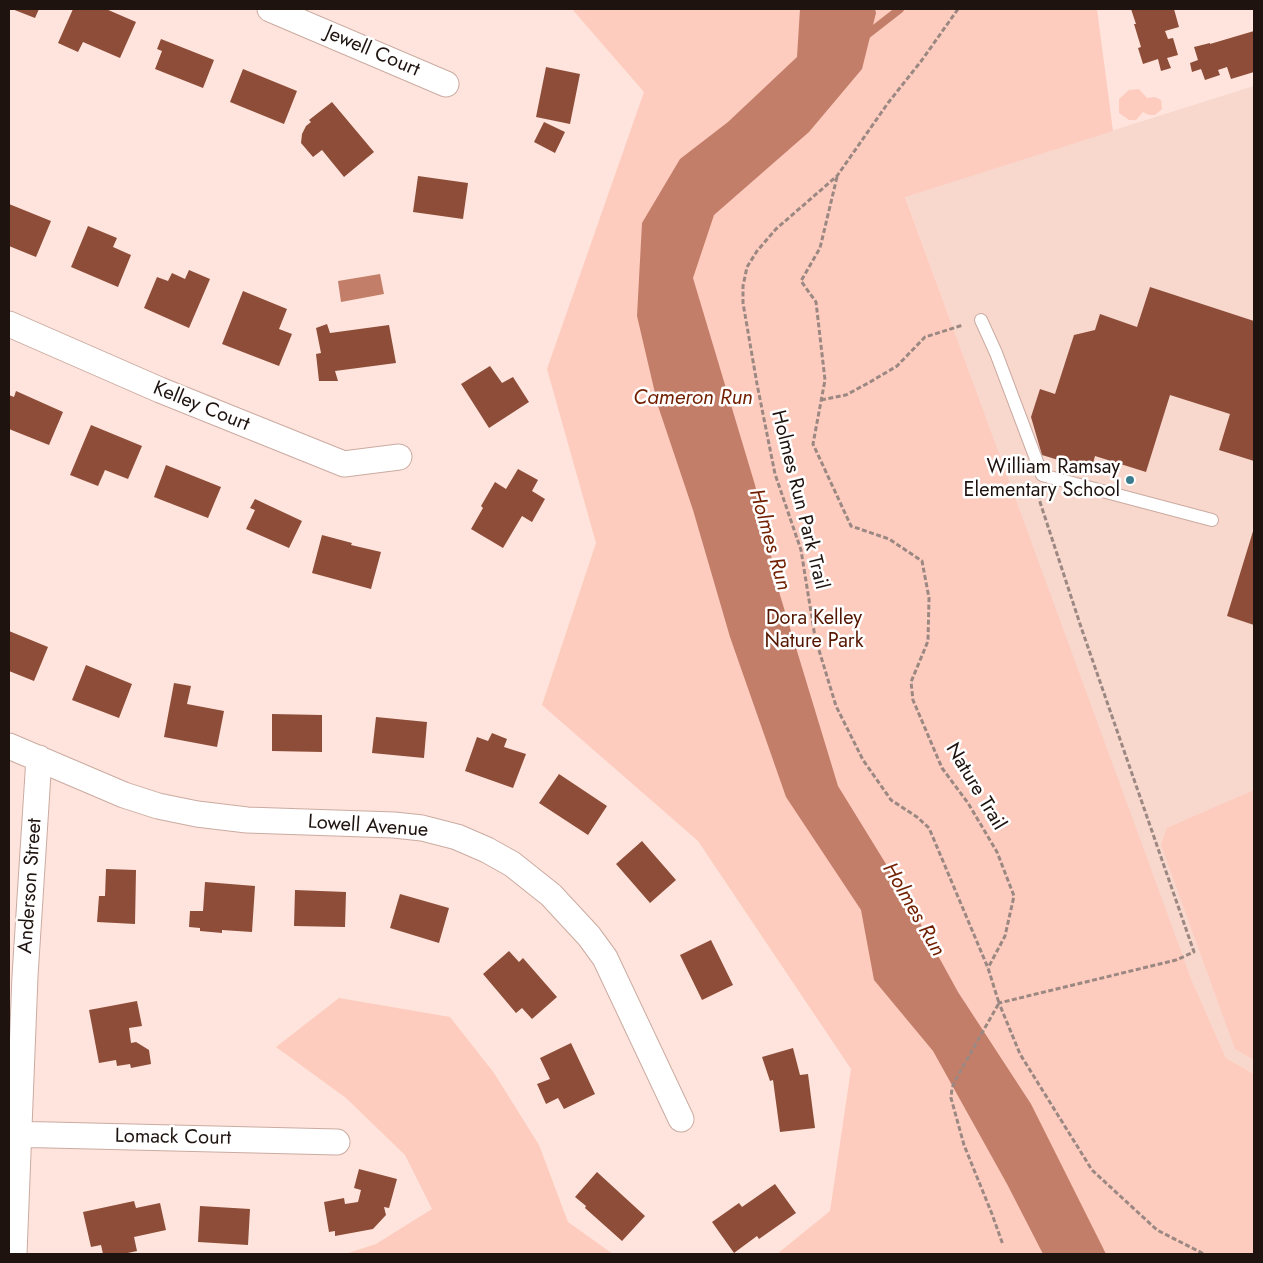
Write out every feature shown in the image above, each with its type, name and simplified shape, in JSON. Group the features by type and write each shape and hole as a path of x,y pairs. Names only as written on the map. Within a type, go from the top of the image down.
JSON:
{"street":[{"name":"Jewell Court","path":"270,9 446,84"},
{"name":"Kelley Court","path":"9,324 160,390 344,464 399,457"},
{"name":"Lowell Avenue","path":"9,746 124,795 158,806 197,814 247,820 422,828 457,837 487,850 512,864 552,895 583,929 605,958 681,1119"},
{"name":"Anderson Street","path":"14,1254 13,1134 39,758"},
{"name":"Lomack Court","path":"13,1134 337,1142"}],"lane":[{"path":"981,320 996,353 1042,475 1212,520"}],"path":[{"name":"Holmes Run Park Trail","path":"958,9 922,60 888,103 837,176 776,229 757,251 747,267 743,286 743,303 758,394 775,474 801,550 815,637 836,706 863,760 892,800 917,817 929,828 988,968 999,1003 1020,1054 1092,1170 1157,1230 1204,1254"},
{"name":"Nature Trail","path":"837,176 820,248 801,281 816,302 825,380 813,444 851,526 889,539 922,561 929,598 928,641 911,682 913,700 942,768 968,803 998,852 1014,896 1005,936 988,968"},
{"path":"821,400 846,395 877,378 896,366 925,337 981,320"},
{"path":"1003,1245 964,1144 951,1098 952,1088 957,1077 999,1003 1176,960 1194,952 1039,500 1042,475"}],"shaded area":[{"name":"William Ramsay Elementary School","path":"1254,86 1254,1074 1226,1058 1192,981 1046,594 905,196"}],"green space":[{"name":"Dora Kelley Nature Park","path":"572,9 1097,9 1113,131 905,197 1192,981 1226,1058 1254,1074 1254,1254 777,1254 830,1211 851,1069 698,841 542,705 596,543 547,369 644,92"},
{"path":"1139,89 1147,98 1155,97 1161,100 1162,109 1155,115 1143,112 1136,120 1129,120 1119,113 1119,99 1129,90"},
{"path":"1254,790 1254,1060 1235,1049 1161,845 1167,828"},
{"path":"339,998 450,1017 494,1073 539,1145 568,1222 613,1254 345,1254 376,1244 432,1209 405,1155 346,1098 276,1047"}],"water":[{"name":"Cameron Run","path":"800,9 875,9 876,13 862,69 809,132 714,215 693,278 755,485 780,595 838,786 902,890 958,992 1031,1104 1106,1254 1043,1254 1007,1184 933,1051 874,980 861,910 786,797 730,637 693,510 658,406 637,316 642,223 680,159 728,122 797,57"},
{"path":"380,274 384,294 341,302 338,281"}],"building":[{"path":"12,9 39,9 35,18"},
{"path":"73,9 106,9 136,22 120,58 83,42 78,52 58,43"},
{"path":"1131,9 1174,9 1179,27 1165,31 1168,39 1173,38 1178,55 1167,58 1171,68 1161,71 1158,59 1143,64 1138,48 1141,47 1134,24 1136,24"},
{"path":"1254,31 1254,72 1231,79 1227,67 1218,70 1220,75 1205,80 1201,69 1192,72 1190,63 1198,60 1194,47"},
{"path":"161,39 214,60 203,88 155,69 162,51 157,49"},
{"path":"546,67 580,74 570,124 536,117"},
{"path":"243,69 297,91 284,124 230,102"},
{"path":"332,102 374,152 344,177 322,150 313,157 301,143 302,134 306,126 311,122 309,120"},
{"path":"544,122 565,132 555,153 534,142"},
{"path":"418,176 468,183 463,219 413,212"},
{"path":"9,204 51,221 36,257 9,246"},
{"path":"88,226 117,238 113,247 131,255 118,287 71,267"},
{"path":"189,270 210,279 189,328 144,308 157,277 168,281 172,273 185,279"},
{"path":"1150,287 1254,321 1254,461 1219,450 1230,414 1170,395 1146,472 1095,456 1091,470 1042,455 1031,417 1040,389 1055,394 1074,335 1095,330 1100,314 1137,327"},
{"path":"243,291 287,309 279,329 292,334 279,366 222,344"},
{"path":"327,324 330,333 389,325 396,363 335,371 338,381 319,381 316,354 321,353 316,328"},
{"path":"490,366 502,383 513,377 529,402 489,428 461,384"},
{"path":"16,391 63,412 49,445 9,429 9,395 14,397"},
{"path":"91,425 142,446 128,479 105,470 98,486 70,475"},
{"path":"166,465 221,487 208,518 154,497"},
{"path":"518,469 538,480 532,491 545,499 532,522 522,516 503,548 471,529 483,508 481,506 495,482 506,489"},
{"path":"255,499 302,521 289,548 246,529 255,510 250,508"},
{"path":"1254,528 1254,625 1227,616"},
{"path":"322,535 352,543 351,545 381,552 371,589 312,573"},
{"path":"9,631 48,647 34,681 9,671"},
{"path":"86,665 132,684 119,718 72,700"},
{"path":"174,683 191,686 187,704 224,711 217,747 164,737"},
{"path":"272,714 322,715 322,752 272,751"},
{"path":"376,717 427,722 424,758 372,753"},
{"path":"492,733 507,739 504,747 526,754 513,788 465,771 477,737 488,741"},
{"path":"559,774 607,806 588,835 539,803"},
{"path":"642,841 676,880 650,903 616,864"},
{"path":"106,869 136,870 135,924 97,922 99,896 105,896"},
{"path":"205,882 255,886 252,932 222,930 222,933 200,931 200,928 189,927 190,911 203,911"},
{"path":"295,890 346,892 345,927 294,926"},
{"path":"400,894 449,908 439,943 390,928"},
{"path":"711,940 733,985 702,1000 680,955"},
{"path":"509,951 519,962 523,958 557,997 532,1019 522,1008 516,1013 483,974"},
{"path":"137,1001 142,1026 129,1028 131,1043 136,1042 149,1050 151,1064 131,1068 130,1064 117,1066 116,1060 99,1063 89,1010"},
{"path":"571,1043 595,1094 564,1109 558,1098 546,1104 537,1084 550,1079 540,1058"},
{"path":"793,1048 800,1075 808,1074 815,1128 780,1132 773,1080 770,1081 762,1057"},
{"path":"359,1169 397,1179 389,1208 384,1207 386,1215 373,1229 335,1236 335,1231 329,1232 324,1202 344,1198 345,1204 358,1202 361,1190 354,1188"},
{"path":"597,1172 645,1216 622,1241 575,1197"},
{"path":"775,1184 796,1213 759,1239 757,1236 734,1253 712,1222 739,1203 742,1207"},
{"path":"134,1201 136,1208 160,1203 166,1230 134,1237 137,1251 123,1254 103,1254 101,1245 91,1247 83,1212"},
{"path":"200,1206 250,1209 248,1245 198,1242"}],"waterway":[{"path":"864,37 900,9"}],"place":[{"name":"William Ramsay Elementary School","path":"1130,480"}],"water label":[{"name":"Holmes Run","path":"769,540"},
{"name":"Holmes Run","path":"913,910"}]}
